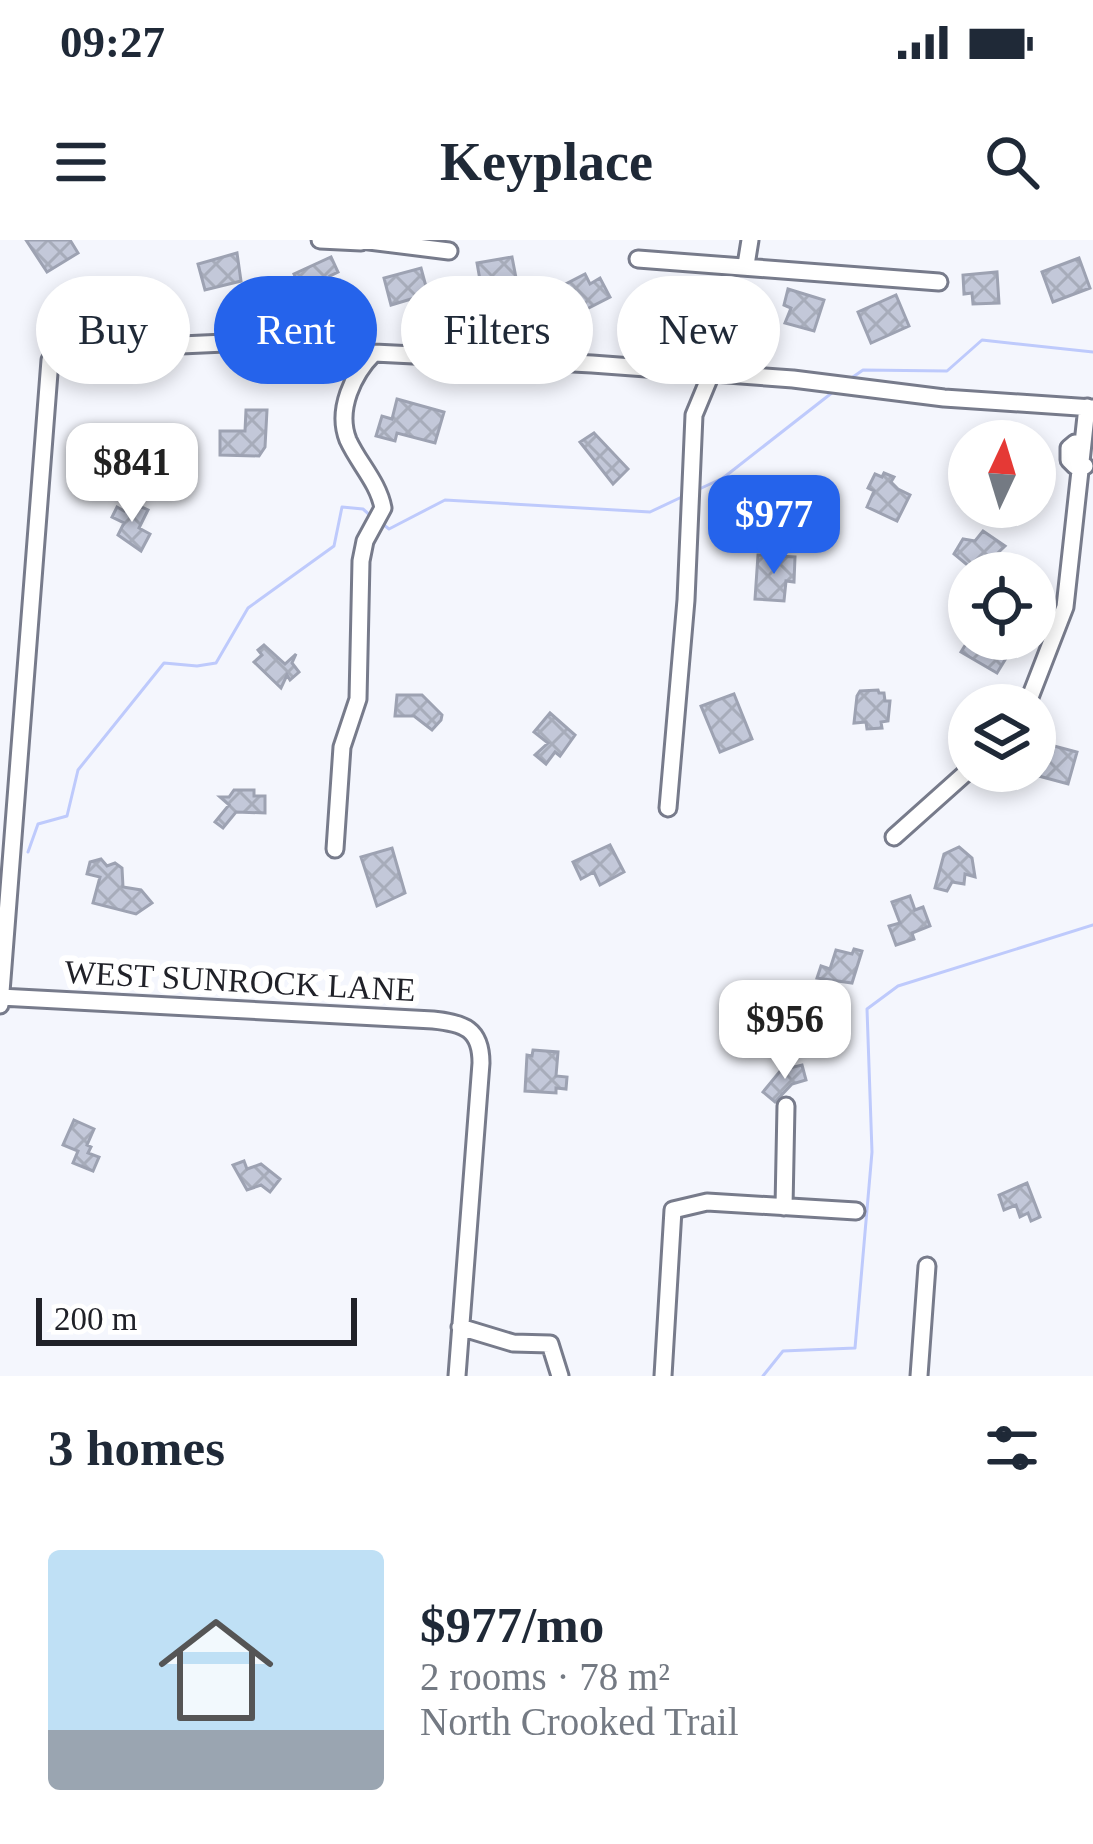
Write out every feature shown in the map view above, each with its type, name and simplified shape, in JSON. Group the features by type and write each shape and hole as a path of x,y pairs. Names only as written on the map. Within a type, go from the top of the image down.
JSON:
{"street":[{"path":"320,240 449,250"},
{"path":"746,265 750,240"},
{"path":"638,259 939,282"},
{"path":"1,1000 50,360 62,341 83,337 136,347 214,343"},
{"path":"377,353 617,366"},
{"path":"780,378 857,390 1086,407 1071,486 1078,497 1065,607 1035,684"},
{"path":"335,849 342,747 358,699 361,561 364,541 382,508 373,479 346,437 352,384"},
{"path":"668,808 686,600 694,415 707,384"},
{"path":"894,837 948,789"},
{"name":"WEST SUNROCK LANE","path":"1,1000 433,1020 458,1022 475,1032 481,1064 460,1328"},
{"path":"784,1207 786,1106"},
{"path":"663,1376 673,1210 706,1202 856,1211"},
{"path":"919,1376 927,1266"},
{"path":"457,1376 460,1328 513,1342 550,1344 560,1376"}],"building":[{"path":"26,240 70,240 78,253 47,272"},
{"path":"237,253 240,276 214,276 214,288 205,290 198,264"},
{"path":"331,257 338,272 330,276 294,274"},
{"path":"512,257 516,276 479,276 477,263"},
{"path":"1079,258 1090,288 1053,302 1042,272"},
{"path":"421,268 423,276 401,276 401,302 391,305 384,278"},
{"path":"997,272 999,303 973,304 972,293 964,294 963,275"},
{"path":"600,278 610,297 593,306 593,282"},
{"path":"788,289 824,300 814,331 785,323 791,308 784,305"},
{"path":"896,295 909,326 871,343 858,312"},
{"path":"397,399 444,412 435,443 397,433 395,441 376,436 382,416 392,419"},
{"path":"246,410 267,410 265,447 259,456 220,455 220,431 245,431"},
{"path":"594,433 628,469 613,484 580,442"},
{"path":"884,473 910,495 897,521 867,507 875,474 882,477"},
{"path":"129,501 148,510 139,528 150,534 141,551 118,535 124,523 112,517 117,507 124,511"},
{"path":"983,531 1005,546 999,552 955,552 963,539 975,541"},
{"path":"758,555 795,557 794,582 786,581 784,601 755,599"},
{"path":"264,645 285,664 296,654 292,663 299,672 290,680 287,675 281,688 254,662"},
{"path":"975,660 1005,660 997,673"},
{"path":"878,690 890,701 888,721 881,722 882,728 867,729 866,722 854,723 860,691"},
{"path":"734,694 752,739 720,752 701,706"},
{"path":"397,695 422,695 442,715 441,720 432,730 414,716 395,716"},
{"path":"550,713 575,735 560,756 555,752 546,764 535,755 548,743 534,732"},
{"path":"1056,747 1077,752 1068,784 1056,781"},
{"path":"234,790 254,790 254,796 265,796 265,813 236,812 223,828 215,822 229,805 220,797 229,797"},
{"path":"610,845 624,872 600,885 594,872 581,879 573,862"},
{"path":"959,847 972,858 975,877 965,874 964,884 952,882 947,891 935,888 944,854"},
{"path":"392,848 405,893 377,906 361,857"},
{"path":"101,859 107,866 115,863 122,868 123,887 141,890 152,903 136,914 93,903 100,877 87,874 90,862"},
{"path":"910,896 915,910 923,907 930,926 896,945 889,926 900,923 892,902"},
{"path":"854,949 862,951 852,983 817,978 821,966 830,969 836,950 852,954"},
{"path":"533,1050 558,1052 556,1076 567,1077 566,1089 525,1091 527,1055 532,1056"},
{"path":"802,1065 806,1080 792,1084 775,1102 763,1092 781,1070"},
{"path":"74,1120 94,1129 87,1145 91,1147 88,1153 99,1157 93,1171 73,1163 78,1151 63,1145"},
{"path":"244,1161 247,1169 261,1164 280,1179 270,1192 261,1185 247,1190 233,1165"},
{"path":"1027,1183 1040,1217 1031,1221 1028,1213 1020,1217 1016,1205 1004,1210 999,1195"}],"waterway":[{"path":"850,379 863,370 947,371 982,340 1093,352"},
{"path":"695,491 723,478 833,392"},
{"path":"384,525 389,529 445,500 650,512 686,495"},
{"path":"28,852 38,824 67,816 78,770 164,663 216,663 248,608 334,546 342,507 363,509 371,516"},
{"path":"763,1376 783,1351 855,1348 872,1152 867,1009 898,986 1093,925"}]}
